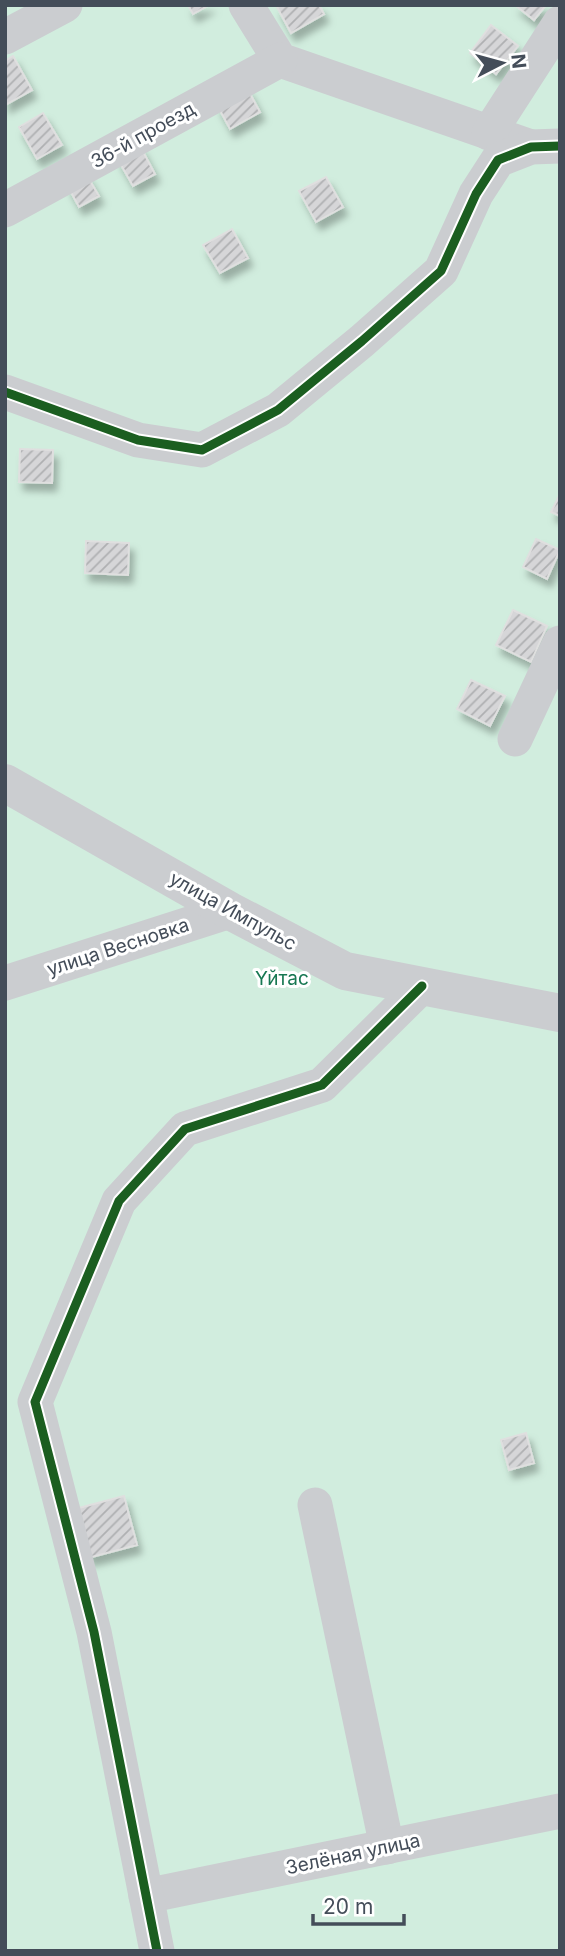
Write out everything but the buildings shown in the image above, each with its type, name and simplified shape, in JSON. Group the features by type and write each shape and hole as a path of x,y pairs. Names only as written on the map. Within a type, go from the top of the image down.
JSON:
{"street":[{"path":"5,37 65,5"},
{"path":"246,5 280,60 489,133 545,147"},
{"path":"489,133 560,23"},
{"name":"36-й проезд","path":"5,210 280,60"},
{"path":"5,391 138,440 202,450 278,410 362,341 441,271 476,194 498,160 545,147"},
{"path":"515,739 560,643"},
{"name":"улица Импульс","path":"5,783 230,911 345,971 560,1013"},
{"name":"улица Весновка","path":"5,982 230,911"},
{"path":"157,1951 94,1632 35,1402 120,1201 185,1129 322,1085 422,986"},
{"path":"315,1505 387,1847"},
{"name":"Зелёная улица","path":"146,1896 560,1811"}],"green space":[{"name":"Үйтас","path":"5,5 560,5 560,1951 5,1951"}],"cycle path":[{"path":"5,392 138,440 202,450 278,410 441,271 476,194 498,160 531,147 560,146"},
{"path":"157,1951 94,1632 35,1402 119,1201 185,1129 322,1085 422,986"}]}
